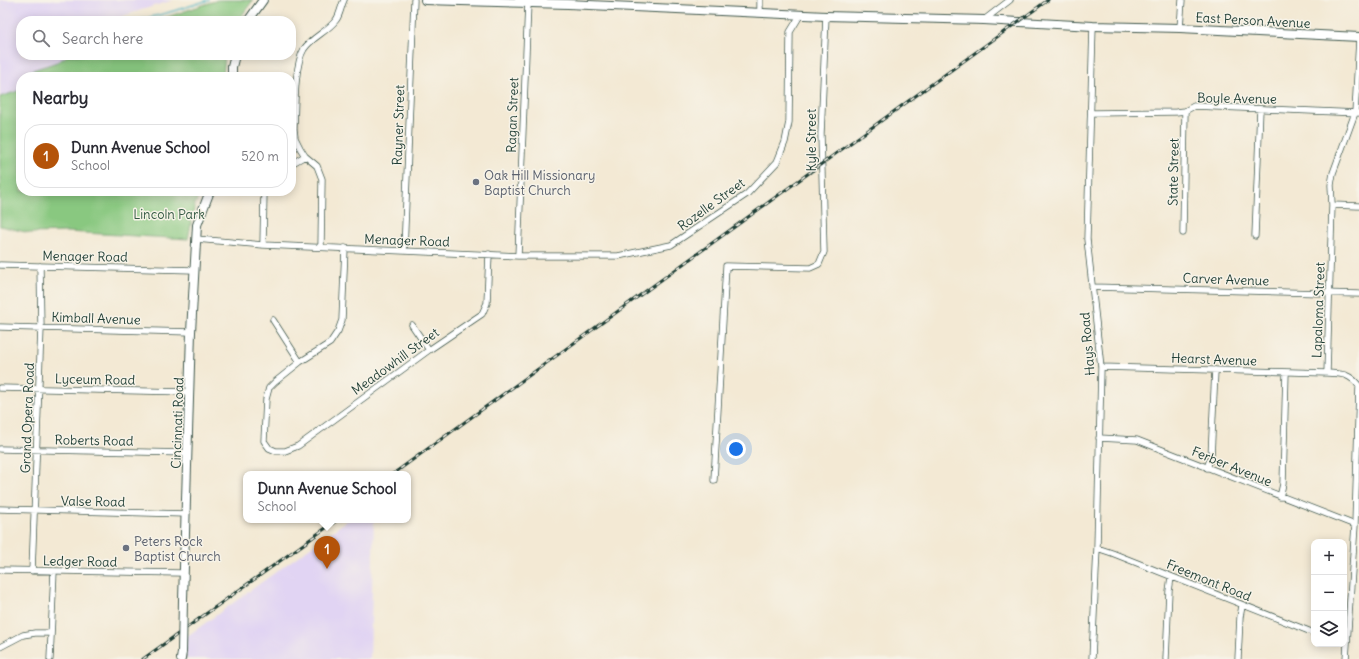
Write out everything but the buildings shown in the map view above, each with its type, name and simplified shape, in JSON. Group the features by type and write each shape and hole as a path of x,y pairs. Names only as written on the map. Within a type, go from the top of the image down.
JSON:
{"main road":[{"path":"252,16 263,0"},
{"name":"East Person Avenue","path":"425,0 528,2 826,16 984,20 1093,26 1180,28 1359,38"},
{"path":"232,72 234,60"},
{"name":"Cincinnati Road","path":"181,656 191,332 196,226 208,196"}],"street":[{"path":"296,96 298,62 303,50 310,41 336,20 344,0"},
{"name":"Rayner Street","path":"404,251 414,0"},
{"path":"760,0 760,13"},
{"path":"984,20 1010,0"},
{"path":"1180,28 1182,0"},
{"name":"Ragan Street","path":"518,256 528,2"},
{"name":"Rozelle Street","path":"618,256 671,245 747,194 777,162 785,142 789,122 790,32 801,14"},
{"name":"Kyle Street","path":"714,480 726,266 810,268 819,264 824,252 822,134 826,16"},
{"name":"Hays Road","path":"1092,659 1097,548 1101,367 1087,240 1093,26"},
{"name":"Lapaloma Street","path":"1346,659 1354,525 1359,386 1354,379 1345,374 1327,373 1332,205 1331,185 1333,173 1357,113 1359,38"},
{"name":"Boyle Avenue","path":"1091,112 1176,112 1184,111 1194,106 1357,113"},
{"path":"1255,236 1260,109"},
{"name":"State Street","path":"1183,233 1184,111"},
{"path":"296,138 305,156 317,166 322,178 321,247"},
{"path":"296,161 305,156"},
{"path":"263,245 264,196"},
{"path":"1332,205 1359,206"},
{"name":"Menager Road","path":"196,239 263,245 518,256 618,256"},
{"path":"273,320 300,362 330,343 338,331 342,320 345,248"},
{"name":"Meadowhill Street","path":"300,362 269,388 266,399 264,441 269,448 276,451 285,451 298,446 429,350 482,314 487,303 489,254"},
{"name":"Menager Road","path":"0,265 194,270"},
{"name":"Grand Opera Road","path":"32,571 41,328 40,266"},
{"name":"Carver Avenue","path":"1092,287 1359,294"},
{"path":"412,325 429,350"},
{"name":"Kimball Avenue","path":"0,327 191,332"},
{"name":"Hearst Avenue","path":"1101,367 1327,373"},
{"path":"1207,468 1210,457 1215,370"},
{"path":"1280,497 1283,484 1286,372"},
{"name":"Lyceum Road","path":"0,388 189,392"},
{"name":"Ferber Avenue","path":"1100,438 1138,440 1354,525"},
{"name":"Roberts Road","path":"0,449 188,453"},
{"name":"Valse Road","path":"0,509 186,514"},
{"name":"Freemont Road","path":"1097,548 1311,632"},
{"name":"Ledger Road","path":"0,570 183,573"},
{"path":"50,659 54,571"},
{"path":"1166,659 1171,577"},
{"path":"1238,659 1242,606"},
{"path":"0,647 23,635 51,633"}],"shaded area":[{"path":"0,0 173,0 123,16 16,16 16,60 60,60 28,72 16,72 16,92 0,97"},
{"path":"344,523 374,523 370,659 186,659 186,637"}],"green space":[{"path":"218,0 253,0 242,16 170,16"},
{"path":"60,60 225,60 223,72 27,72"},
{"name":"Lincoln Park","path":"16,92 16,196 199,196 195,204 188,239 67,232 30,233 0,226 0,97"}],"waterway":[{"path":"155,16 209,0"}],"railway":[{"path":"397,471 1048,0"},
{"path":"143,659 333,523"}],"place":[{"name":"Oak Hill Missionary Baptist Church","path":"476,182"},
{"name":"Peters Rock Baptist Church","path":"126,548"},
{"name":"Dunn Avenue School","path":"327,569"}]}
